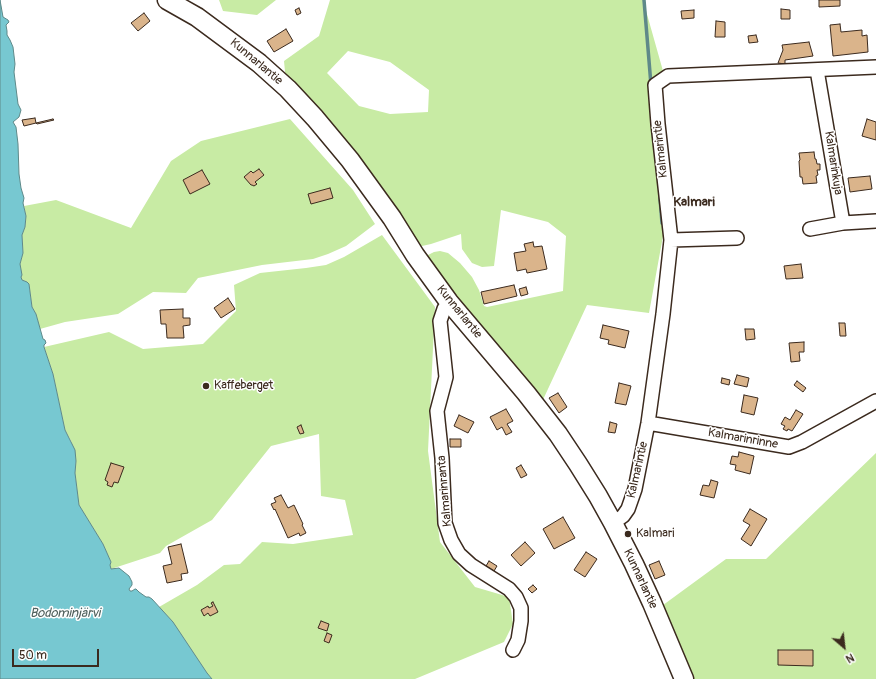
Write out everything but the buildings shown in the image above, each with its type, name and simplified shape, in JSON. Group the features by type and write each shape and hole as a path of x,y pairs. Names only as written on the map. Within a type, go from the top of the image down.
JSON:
{"main road":[{"name":"Kunnarlantie","path":"167,0 197,17 258,63 288,89 315,118 350,160 372,189 415,255 449,302 511,374 558,434 578,464 613,524 634,564 684,679"}],"street":[{"name":"Kalmarintie","path":"613,524 623,516 628,509 635,489 648,423 663,314 671,240 655,84 668,76 876,67"},
{"name":"Kalmarinkuja","path":"817,70 843,223"},
{"path":"810,229 843,223 876,220"},
{"path":"671,240 737,238"},
{"name":"Kalmarinranta","path":"449,302 444,309 440,321 446,377 437,411 442,458 445,523 450,540 459,554 471,564 509,588 516,597 521,608 521,621 518,640 513,650"},
{"name":"Kalmarinrinne","path":"648,423 789,447 802,442 876,401"}],"green space":[{"path":"219,0 276,0 257,15 223,11"},
{"path":"330,0 643,0 663,71 650,88 665,225 649,313 587,305 541,404 427,264 428,255 440,251 448,253 460,263 472,277 479,290 484,306 487,307 563,291 566,236 548,222 501,210 494,266 482,267 472,263 462,249 461,234 422,246 413,243 286,82 284,61 319,36","holes":["348,51 390,62 429,90 428,112 390,114 359,106 327,73"]},
{"path":"290,119 353,190 375,224 346,246 313,259 262,265 198,278 186,293 153,292 118,314 65,322 40,329 36,314 32,307 29,284 22,280 21,277 20,264 23,253 22,235 25,227 26,216 24,206 56,200 131,228 171,161 201,141"},
{"path":"382,235 435,307 428,451 440,542 475,587 509,597 513,624 504,642 415,679 212,679 173,622 159,607 197,585 224,565 240,564 262,542 293,544 353,535 345,500 321,496 319,434 271,446 212,520 166,546 160,553 111,569 111,562 103,544 79,505 75,473 76,461 71,441 65,430 53,374 44,347 109,332 143,349 203,344 236,311 234,285 260,273 326,265 344,257"},
{"path":"876,453 876,679 689,679 659,608 726,559 766,559"}],"water":[{"name":"Bodominjärvi","path":"0,0 3,17 9,22 6,25 7,35 13,47 18,104 21,110 19,117 13,122 16,127 19,174 26,216 25,227 22,235 23,253 20,264 21,277 22,280 29,284 32,307 36,314 43,339 46,343 44,347 53,374 65,430 75,450 75,473 79,505 103,544 111,562 111,569 119,568 129,576 132,582 129,589 130,591 136,589 146,597 152,599 173,622 212,679 0,679"}],"waterway":[{"path":"644,0 651,85"},
{"path":"660,198 662,223"}],"place":[{"name":"Kaffeberget","path":"206,386"},
{"name":"Kalmari","path":"628,534"}],"district":[{"name":"Kalmari","path":"694,203"}]}
